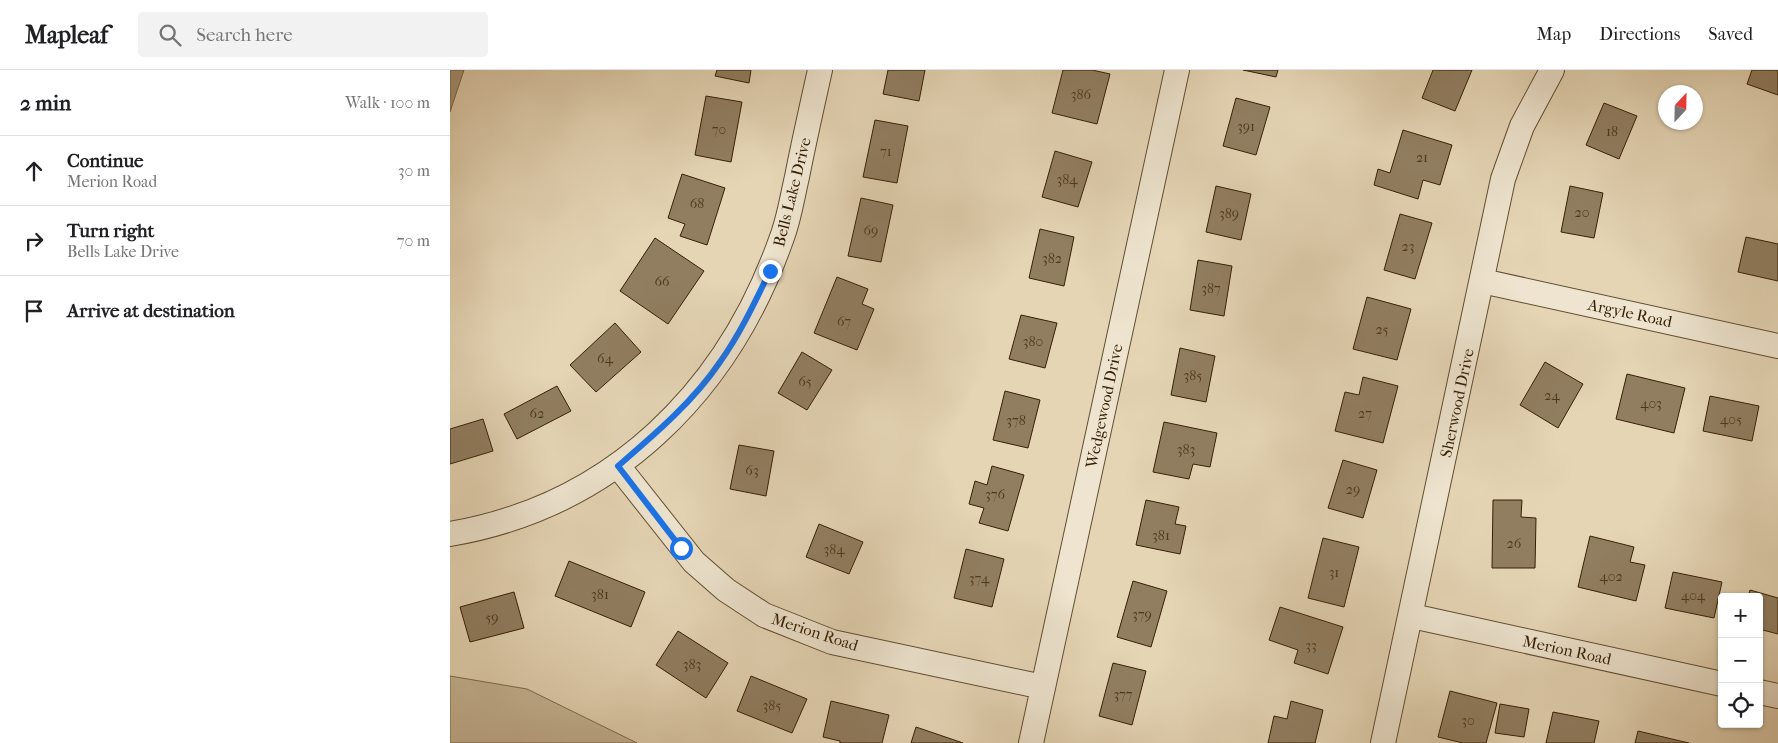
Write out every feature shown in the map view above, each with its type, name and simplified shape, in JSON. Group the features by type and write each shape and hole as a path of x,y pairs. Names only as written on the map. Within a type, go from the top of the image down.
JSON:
{"street":[{"name":"Bells Lake Drive","path":"450,534 499,523 529,512 576,491 618,466 691,398 720,364 752,310 782,237 820,70"},
{"name":"Wedgewood Drive","path":"1031,743 1177,70"},
{"name":"Sherwood Drive","path":"1383,743 1412,616 1503,179 1522,126 1552,70"},
{"name":"Argyle Road","path":"1482,281 1778,346"},
{"name":"Merion Road","path":"618,466 694,562 726,590 764,615 832,642 1043,687"},
{"name":"Merion Road","path":"1412,616 1718,683"},
{"path":"1763,693 1778,696"}],"shaded area":[{"path":"450,70 464,70 450,112"},
{"path":"450,676 527,689 637,743 450,743"}],"building":[{"path":"717,70 751,70 749,83 715,76"},
{"path":"888,70 925,70 919,101 883,94"},
{"path":"1063,70 1092,70 1110,74 1097,124 1052,113"},
{"path":"1243,70 1278,70 1276,77"},
{"path":"1433,70 1472,70 1455,111 1422,98"},
{"path":"1752,70 1778,70 1778,95 1747,84"},
{"path":"706,96 742,102 731,162 695,155"},
{"path":"1236,98 1270,107 1256,155 1223,146"},
{"path":"1604,103 1637,116 1619,159 1586,145"},
{"path":"875,120 908,126 897,183 863,177"},
{"path":"1403,130 1452,145 1440,185 1423,180 1418,199 1374,185 1378,169 1390,173"},
{"path":"1055,151 1092,162 1078,207 1042,197"},
{"path":"682,174 725,188 707,245 680,236 685,224 668,218"},
{"path":"1216,186 1251,194 1241,240 1206,232"},
{"path":"1570,186 1603,193 1594,238 1561,232"},
{"path":"861,198 893,205 881,262 848,256"},
{"path":"1400,214 1432,223 1415,279 1384,270"},
{"path":"1040,229 1074,237 1064,286 1029,278"},
{"path":"1746,237 1778,244 1778,281 1738,272"},
{"path":"655,238 704,271 668,324 620,291"},
{"path":"1198,260 1232,266 1224,316 1190,310"},
{"path":"837,277 868,289 862,304 874,309 857,350 814,333"},
{"path":"1367,297 1411,309 1397,360 1353,349"},
{"path":"1021,315 1057,323 1045,368 1009,359"},
{"path":"615,323 641,352 596,392 570,365"},
{"path":"1180,348 1215,356 1206,402 1171,395"},
{"path":"802,352 832,370 807,410 778,393"},
{"path":"1545,362 1583,384 1558,428 1520,405"},
{"path":"1627,374 1685,388 1674,433 1616,419"},
{"path":"1363,377 1398,386 1383,443 1335,431 1345,392 1359,395"},
{"path":"557,386 571,411 517,439 504,414"},
{"path":"1005,391 1040,400 1028,448 993,440"},
{"path":"1710,396 1759,406 1752,441 1703,431"},
{"path":"483,419 493,451 450,464 450,429"},
{"path":"1164,422 1217,433 1210,467 1193,464 1189,479 1153,472"},
{"path":"739,445 774,451 766,496 730,489"},
{"path":"1343,460 1377,470 1363,518 1328,508"},
{"path":"992,466 1024,475 1008,531 979,523 984,508 969,504 975,481 987,485"},
{"path":"1146,500 1179,507 1175,524 1186,526 1180,554 1136,545"},
{"path":"1493,500 1522,500 1521,517 1536,518 1535,568 1492,568"},
{"path":"819,524 863,542 849,574 806,557"},
{"path":"1590,536 1634,547 1630,562 1645,565 1636,601 1578,587"},
{"path":"1323,538 1359,547 1344,607 1308,598"},
{"path":"966,549 1004,559 992,607 954,598"},
{"path":"569,561 645,592 631,627 555,596"},
{"path":"1673,572 1722,582 1718,593 1714,618 1665,608"},
{"path":"1133,581 1167,591 1151,647 1117,637"},
{"path":"1750,590 1760,593 1749,593"},
{"path":"514,592 524,628 470,642 460,607"},
{"path":"1763,594 1778,598 1778,634 1763,630"},
{"path":"1280,607 1343,627 1328,674 1294,663 1298,650 1269,640"},
{"path":"678,631 728,663 706,698 656,665"},
{"path":"1113,663 1146,671 1132,725 1099,716"},
{"path":"751,676 807,699 792,733 737,711"},
{"path":"1450,691 1497,703 1486,743 1463,743 1438,737"},
{"path":"831,701 889,715 882,743 840,743 840,741 823,737"},
{"path":"1291,701 1323,710 1315,743 1268,743 1274,716 1287,719"},
{"path":"1500,704 1529,709 1524,737 1495,733"},
{"path":"1553,712 1599,721 1594,743 1546,743"},
{"path":"916,727 963,743 911,743"},
{"path":"1638,731 1689,743 1635,743"}],"route":[{"path":"681,548 618,466 664,425 691,398 720,364 752,310 770,271"}]}
